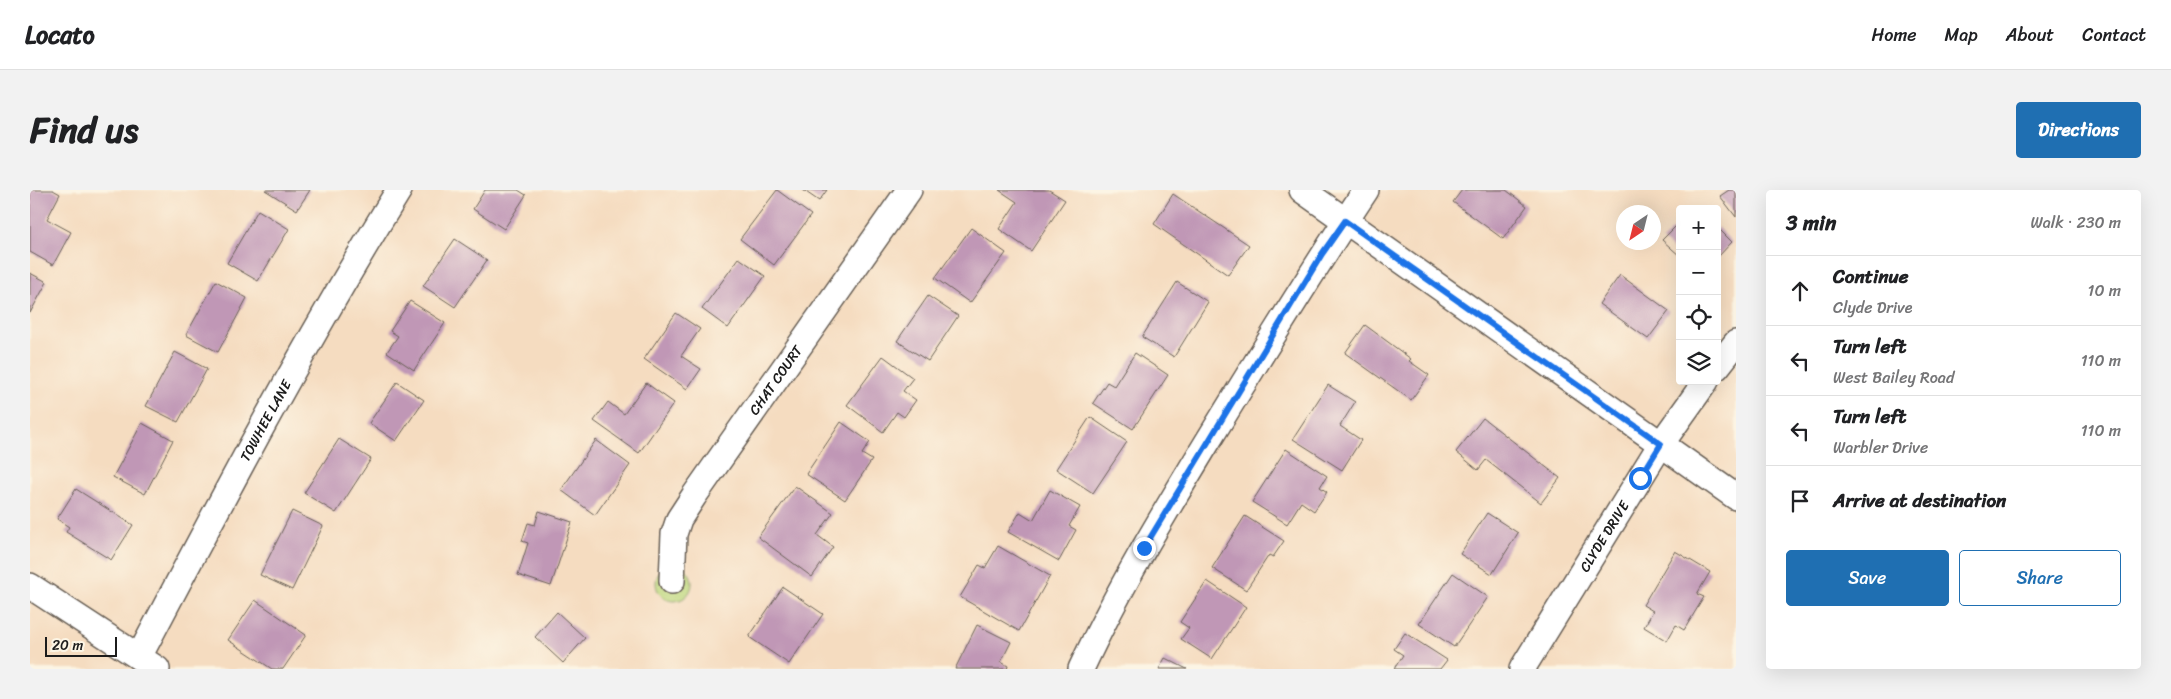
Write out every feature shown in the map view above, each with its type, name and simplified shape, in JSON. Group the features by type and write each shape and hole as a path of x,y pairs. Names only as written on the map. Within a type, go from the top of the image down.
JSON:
{"street":[{"name":"TOWHEE LANE","path":"148,663 287,379 342,281 399,190"},
{"name":"CHAT COURT","path":"672,581 674,534 684,511 909,190"},
{"path":"1302,190 1736,497"},
{"path":"1081,669 1101,627 1144,548 1322,254 1366,190"},
{"path":"1721,362 1736,343"},
{"name":"CLYDE DRIVE","path":"1522,669 1661,444 1703,385"},
{"path":"30,586 148,663"}],"green space":[{"path":"674,565 686,571 692,583 686,595 674,601 662,595 656,583 662,571"}],"building":[{"path":"30,190 53,190 60,194 47,219 71,232 53,265 30,252"},
{"path":"265,190 310,190 297,210"},
{"path":"485,190 518,190 526,195 504,229 473,209"},
{"path":"777,190 811,215 774,265 740,239"},
{"path":"803,190 827,190 819,201"},
{"path":"999,190 1049,190 1065,200 1031,251 999,229 1017,202"},
{"path":"1462,190 1506,190 1527,206 1503,239 1453,202"},
{"path":"1729,190 1736,190 1736,217 1720,196"},
{"path":"1173,194 1249,245 1228,275 1154,224"},
{"path":"258,210 289,229 258,281 227,263"},
{"path":"1676,226 1676,252 1662,240"},
{"path":"971,228 1006,253 970,303 935,278"},
{"path":"1721,231 1732,242 1721,254"},
{"path":"455,239 487,260 455,307 423,286"},
{"path":"739,258 765,276 728,328 702,309"},
{"path":"30,273 47,282 30,313"},
{"path":"1620,275 1669,311 1648,339 1599,304"},
{"path":"216,281 247,298 218,352 186,335"},
{"path":"1177,282 1208,302 1174,357 1142,337"},
{"path":"928,296 958,316 928,361 897,341"},
{"path":"410,301 445,323 414,370 387,352 398,336 390,331"},
{"path":"676,313 700,329 681,356 701,369 687,389 644,359"},
{"path":"1365,325 1411,359 1409,361 1429,375 1411,400 1345,353"},
{"path":"175,352 207,369 178,422 146,406"},
{"path":"1135,353 1168,375 1133,429 1093,403 1107,382 1114,386"},
{"path":"883,356 913,378 903,391 916,400 904,417 897,412 883,432 847,405"},
{"path":"397,382 424,400 396,441 369,423"},
{"path":"646,383 674,403 639,453 594,421 608,402 624,414"},
{"path":"1328,385 1355,402 1340,426 1361,440 1342,470 1293,439"},
{"path":"1090,417 1127,442 1093,493 1056,469"},
{"path":"1483,418 1560,478 1541,503 1486,460 1478,470 1456,452"},
{"path":"841,422 870,442 862,454 872,460 845,500 806,474"},
{"path":"142,423 173,440 145,494 113,477"},
{"path":"339,439 371,459 336,513 304,493"},
{"path":"596,440 630,465 595,515 561,490"},
{"path":"1286,449 1327,476 1320,487 1327,492 1314,511 1301,502 1287,524 1252,502"},
{"path":"795,486 833,513 817,535 833,547 812,577 758,537"},
{"path":"76,489 133,525 111,560 66,532 69,527 57,519"},
{"path":"1050,490 1080,507 1069,526 1076,530 1059,561 1008,532 1020,512 1033,520"},
{"path":"292,511 323,526 292,590 260,575"},
{"path":"539,511 572,522 551,586 518,575 528,543 522,541 528,523 535,525"},
{"path":"1487,513 1518,533 1492,574 1460,554"},
{"path":"1245,516 1284,541 1273,557 1269,555 1246,590 1212,568"},
{"path":"998,546 1050,576 1019,631 960,597 979,565 985,568"},
{"path":"1675,551 1710,572 1697,594 1704,597 1684,630 1676,625 1667,641 1644,627 1653,611 1643,605"},
{"path":"1453,573 1488,597 1454,647 1419,624"},
{"path":"1207,581 1246,607 1212,659 1181,639 1189,628 1180,622"},
{"path":"783,587 823,614 789,664 749,637"},
{"path":"255,600 306,635 283,669 272,669 228,640"},
{"path":"557,612 585,638 563,663 535,637"},
{"path":"977,625 1011,642 1001,662 1008,666 1007,669 955,669"},
{"path":"1405,633 1447,660 1440,669 1394,669 1403,655 1394,649"},
{"path":"1165,658 1187,669 1159,669"}],"route":[{"path":"1144,548 1322,254 1345,221 1661,444 1640,478"}]}
